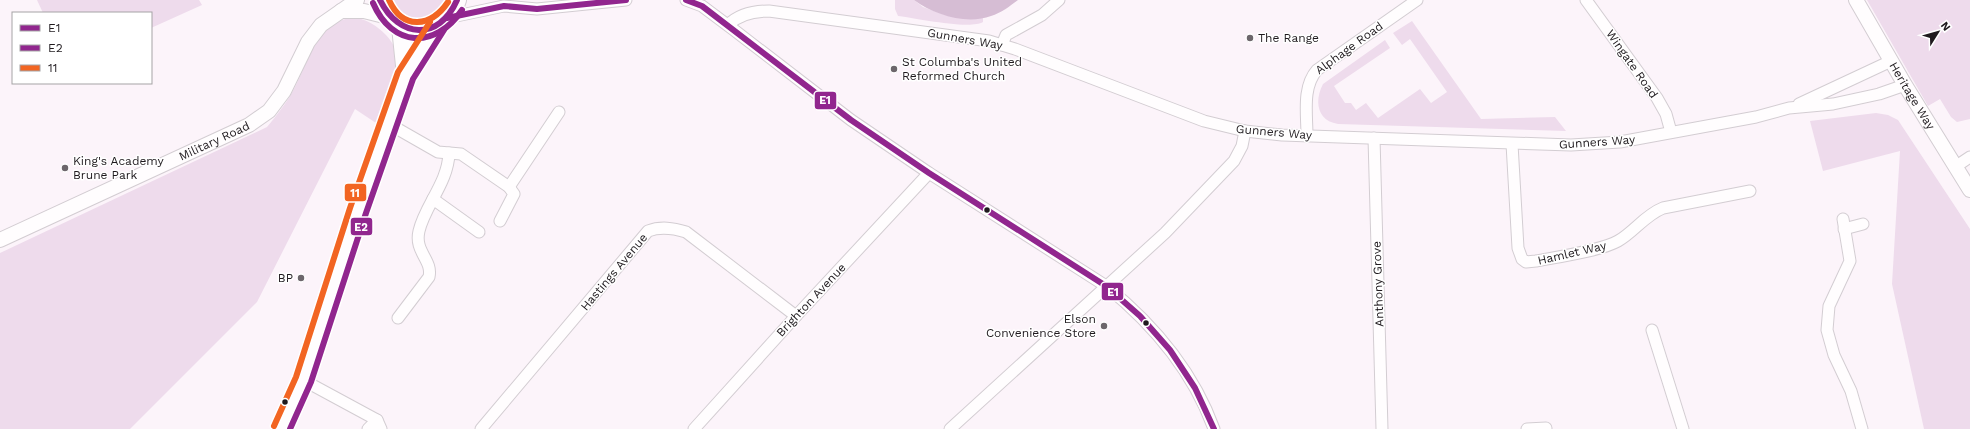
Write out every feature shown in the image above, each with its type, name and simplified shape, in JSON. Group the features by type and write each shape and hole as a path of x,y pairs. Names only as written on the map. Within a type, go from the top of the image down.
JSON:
{"main road":[{"path":"380,0 395,22 406,75"},
{"path":"281,429 303,380 358,210 406,75 442,22 455,7 457,0"},
{"path":"395,22 413,30 426,30 442,22"}],"street":[{"name":"Military Road","path":"0,240 248,125 264,115 284,91 308,42 321,25 358,0"},
{"path":"492,0 504,6"},
{"path":"442,22 504,6 537,9 626,0"},
{"path":"686,0 702,6 851,120 928,173 1106,286 1131,307 1167,345 1198,392 1212,428"},
{"path":"1002,45 1006,35 1042,15 1059,0"},
{"name":"Alphage Road","path":"1307,136 1307,88 1310,77 1317,70 1417,0"},
{"name":"Wingate Road","path":"1586,0 1657,98 1666,114 1671,132"},
{"name":"Heritage Way","path":"1856,0 1905,85 1970,190"},
{"path":"341,11 364,11 395,22"},
{"name":"Gunners Way","path":"728,25 740,16 757,12 769,12 965,38 1002,45 1186,115 1245,131 1307,136 1512,144 1571,145 1620,142 1756,117 1789,108 1891,61"},
{"name":"Gunners Way","path":"1789,108 1833,104 1879,94 1905,85"},
{"path":"509,187 559,112"},
{"path":"389,124 438,152 461,154 509,187 514,194 500,221"},
{"path":"950,429 1174,223 1234,161 1242,146 1245,131"},
{"name":"Anthony Grove","path":"1374,138 1382,429"},
{"name":"Hamlet Way","path":"1512,144 1518,248 1522,259 1526,262 1610,244 1623,237 1653,213 1663,208 1750,191"},
{"path":"398,318 429,278 429,266 420,250 418,237 419,230 446,170 449,153"},
{"path":"1955,167 1970,157"},
{"name":"Brighton Avenue","path":"694,429 928,173"},
{"path":"433,199 479,232"},
{"path":"1862,429 1851,391 1834,355 1827,330 1829,306 1850,261 1844,224 1863,224"},
{"name":"Hastings Avenue","path":"481,429 648,230 655,228 673,228 686,232 796,316"},
{"path":"1652,330 1683,429"},
{"path":"303,380 379,425"},
{"path":"368,429 379,425"},
{"path":"1527,429 1546,428"}],"shaded area":[{"path":"37,0 199,0 202,5 152,28 152,12 43,12"},
{"path":"391,0 445,0 440,9 434,14 427,18 419,18 411,17 403,13"},
{"path":"895,0 914,0 923,7 945,15 962,18 983,18 983,22 967,25 898,16 895,9"},
{"path":"914,0 1018,0 995,15 982,19 961,19 931,10"},
{"path":"1867,0 1970,0 1970,119 1957,122 1951,117 1940,99 1928,106"},
{"path":"354,17 368,21 375,26 386,35 394,46 398,68 396,79 376,123 355,109 257,302 130,429 0,429 0,253 267,127 289,97 316,43 323,34 331,26 341,20"},
{"path":"1412,21 1481,119 1555,117 1566,131 1338,124 1326,119 1319,109 1318,103 1320,90 1323,84 1385,40 1390,48 1334,86 1345,103 1351,103 1356,110 1366,103 1378,118 1420,89 1431,103 1447,92 1410,39 1402,45 1393,33"},
{"path":"1876,113 1888,115 1898,120 1970,229 1970,429 1924,429 1892,284 1900,151 1823,171 1810,121"}],"transit line":[{"name":"E1","path":"380,0 388,13 398,22 408,28 419,30 430,28 440,23 449,13 457,0"},
{"name":"11","path":"389,0 395,10 402,17 409,21 417,22 426,21 434,17 448,2"},
{"name":"E1","path":"447,18 504,6 537,9 626,0"},
{"name":"E1","path":"686,0 702,6 851,120 929,173 1106,286 1140,316 1170,350 1195,388 1214,429"},
{"name":"E2","path":"373,3 381,18 391,28 402,35 414,38 427,37 439,32 451,23 462,10"},
{"name":"11","path":"274,426 296,377 350,208 398,72 430,22"},
{"name":"E2","path":"290,429 311,382 366,213 413,79 444,30"}],"place":[{"name":"The Range","path":"1250,38"},
{"name":"St Columba's United Reformed Church","path":"894,69"},
{"name":"King's Academy Brune Park","path":"65,168"},
{"name":"BP","path":"301,278"},
{"name":"Elson Convenience Store","path":"1104,326"}]}
